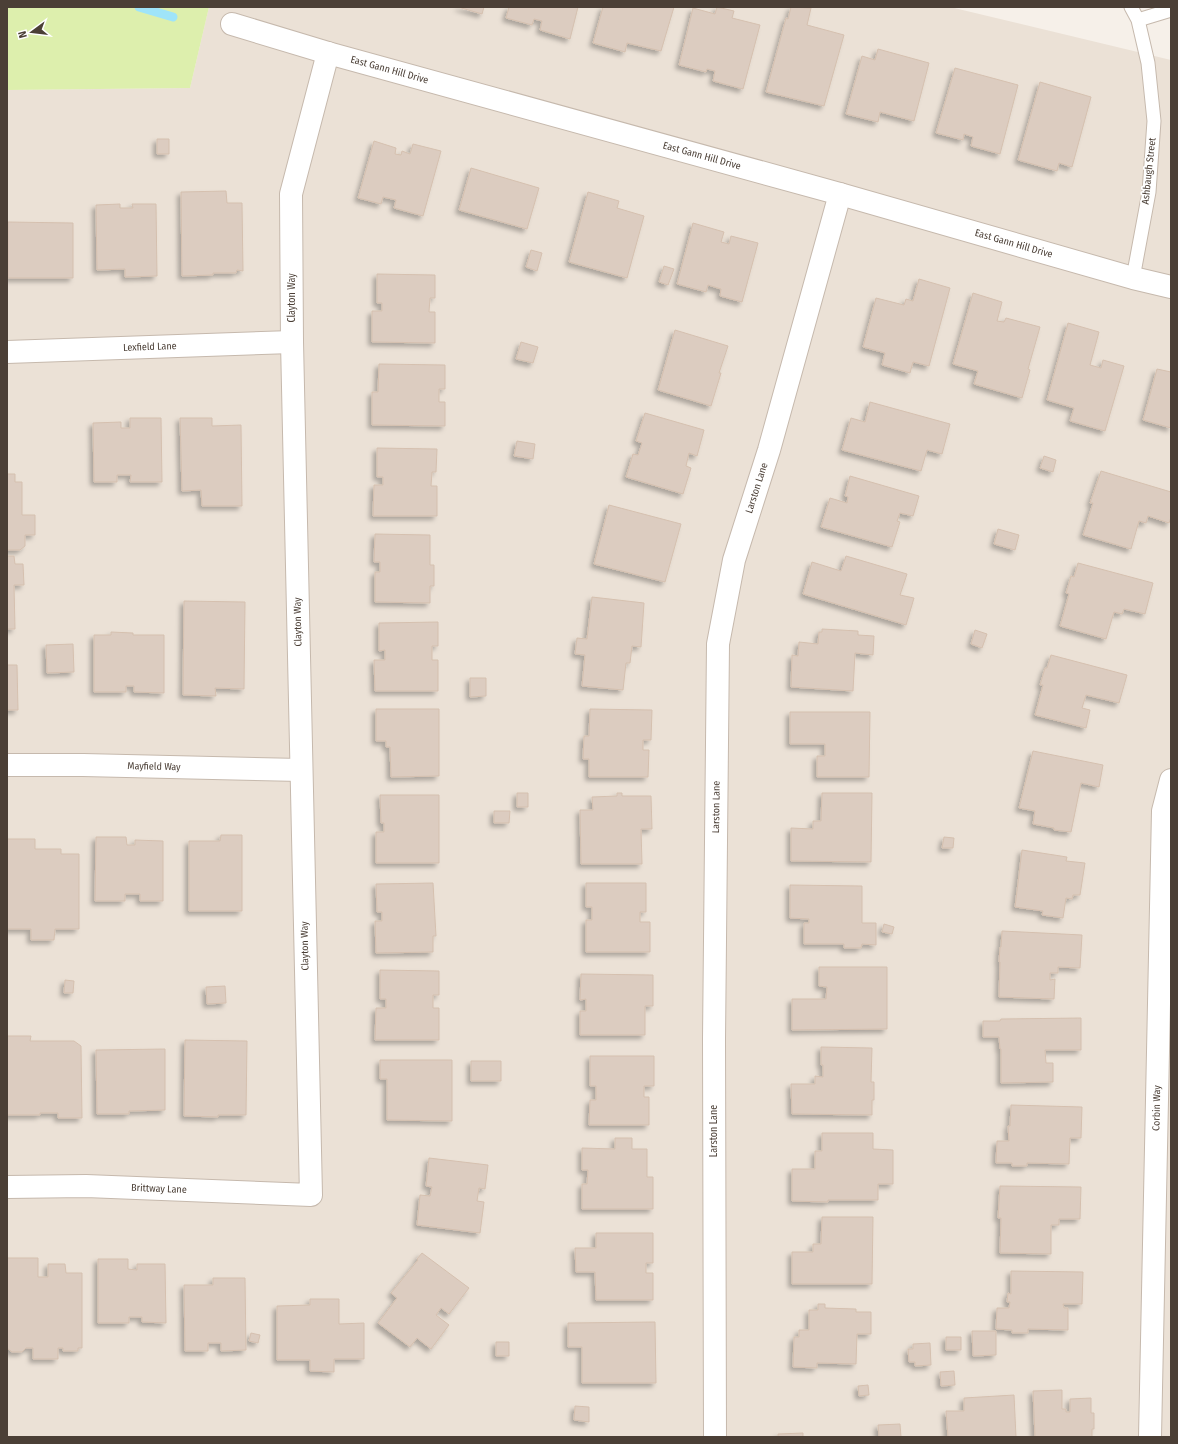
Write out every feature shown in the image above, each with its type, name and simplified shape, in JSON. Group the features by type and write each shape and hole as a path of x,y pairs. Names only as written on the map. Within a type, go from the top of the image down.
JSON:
{"street":[{"name":"East Gann Hill Drive","path":"232,24 328,53 840,194 1171,288"},
{"name":"Clayton Way","path":"311,1195 292,342 291,194 328,53"},
{"name":"Larston Lane","path":"715,1437 714,1039 718,644 734,560 768,450 840,194"},
{"name":"Lexfield Lane","path":"7,352 292,342"},
{"name":"Mayfield Way","path":"7,765 84,765 301,770"},
{"name":"Corbin Way","path":"1150,1437 1163,811 1171,780"},
{"name":"Brittway Lane","path":"7,1187 86,1186 311,1195"}],"lane":[{"name":"Ashbaugh Street","path":"1131,7 1138,20 1148,63 1154,121 1149,192 1133,278"},
{"path":"1138,20 1171,10"}],"shaded area":[{"path":"209,7 950,7 1171,60 1171,1437 7,1437 7,90 190,88"}],"green space":[{"path":"7,7 209,7 190,88 7,90"}],"building":[{"path":"458,7 484,7 482,14"},
{"path":"509,7 578,7 570,39 540,30 542,21 534,19 532,25 506,18"},
{"path":"603,7 674,7 661,51 627,43 625,52 593,43"},
{"path":"717,7 734,11 732,18 760,25 743,89 713,81 715,71 707,69 706,72 679,65 693,8 715,14"},
{"path":"791,7 811,8 807,25 844,35 824,106 766,92 786,18 788,19"},
{"path":"878,49 929,63 914,121 880,112 878,122 846,114 862,56 875,60"},
{"path":"955,68 1018,85 1000,154 971,146 973,137 964,134 963,140 936,133"},
{"path":"1040,82 1091,97 1072,167 1059,163 1057,171 1018,160"},
{"path":"157,139 169,139 169,154 157,154"},
{"path":"374,141 396,148 395,154 401,155 402,151 410,154 413,144 441,151 423,216 394,208 396,200 383,197 381,204 358,198"},
{"path":"471,168 539,188 527,229 459,210"},
{"path":"226,191 227,203 242,203 243,271 237,270 236,273 213,273 213,275 182,276 181,192"},
{"path":"588,192 619,201 617,208 644,216 627,278 569,262"},
{"path":"120,204 120,208 133,208 132,204 156,204 157,276 125,277 125,269 97,270 96,205"},
{"path":"8,222 73,223 73,278 8,278"},
{"path":"693,223 724,232 721,242 729,244 731,236 758,243 742,302 720,296 721,289 708,285 706,292 677,284"},
{"path":"531,250 542,253 537,271 526,267"},
{"path":"664,266 674,269 668,285 659,282"},
{"path":"377,274 435,275 435,298 430,298 429,312 435,312 435,343 372,342 372,311 382,311 382,303 377,303"},
{"path":"919,279 950,288 929,366 913,362 910,373 882,365 885,353 863,347 876,298 904,305 906,299 913,301"},
{"path":"973,293 1002,302 997,321 1004,322 1006,318 1040,327 1028,369 1030,370 1022,398 974,384 978,371 953,364"},
{"path":"1068,323 1099,332 1090,365 1101,368 1103,360 1124,366 1105,431 1070,421 1074,408 1047,400"},
{"path":"675,330 728,346 719,373 721,373 711,406 658,390"},
{"path":"521,342 538,347 533,363 516,359"},
{"path":"379,364 445,365 445,389 439,389 439,402 445,402 445,426 372,425 372,392 378,392"},
{"path":"1157,369 1171,372 1171,428 1143,420"},
{"path":"870,402 950,424 942,454 927,450 921,471 842,450 851,418 865,422"},
{"path":"645,413 704,430 697,456 689,453 686,466 691,468 683,494 626,477 633,454 638,455 642,443 636,441"},
{"path":"130,418 161,418 162,482 130,482 131,475 117,475 117,482 94,482 93,423 121,422 121,428 130,428"},
{"path":"180,418 212,418 212,426 241,425 242,506 202,506 201,490 182,491"},
{"path":"517,441 535,444 533,459 514,456"},
{"path":"377,448 437,449 436,472 432,472 431,486 437,486 437,516 373,516 374,485 383,485 383,477 377,477"},
{"path":"1044,456 1056,460 1053,472 1040,468"},
{"path":"1101,471 1171,492 1171,517 1169,523 1148,516 1146,523 1139,521 1131,549 1083,535 1093,503 1090,503"},
{"path":"7,474 15,474 15,482 22,482 22,515 35,515 35,535 25,535 25,546 20,550 7,550"},
{"path":"850,476 919,496 913,516 900,513 897,521 900,522 892,547 821,527 830,498 847,503 848,497 845,496"},
{"path":"609,505 681,524 665,582 594,564"},
{"path":"998,529 1019,535 1015,550 994,544"},
{"path":"375,534 430,535 430,565 434,565 434,586 430,586 430,603 375,602 375,572 380,572 380,562 374,562"},
{"path":"7,556 14,556 15,564 23,564 24,585 14,585 15,629 7,629"},
{"path":"846,556 907,574 900,595 914,598 906,625 803,594 812,562 841,571"},
{"path":"1078,563 1153,583 1145,614 1124,609 1122,614 1114,612 1106,639 1060,626 1069,594 1066,593 1071,576 1074,577"},
{"path":"592,597 644,603 641,647 632,646 630,663 626,663 623,690 582,686 585,655 575,654 577,638 587,639"},
{"path":"184,601 245,602 244,689 215,688 216,696 183,695"},
{"path":"438,622 438,646 432,646 432,660 438,660 438,691 375,691 374,660 385,660 385,650 379,651 379,623"},
{"path":"822,629 858,631 858,635 874,636 873,655 855,653 853,691 791,687 792,655 798,656 799,642 818,644 819,632 822,632"},
{"path":"975,630 987,634 982,648 971,644"},
{"path":"111,632 133,633 133,635 164,635 164,693 134,692 134,686 126,686 126,692 94,692 94,635 111,635"},
{"path":"73,644 74,672 47,673 46,645"},
{"path":"1051,655 1127,675 1119,703 1086,695 1082,708 1090,710 1086,728 1035,715 1043,685 1040,685"},
{"path":"7,665 17,665 18,710 7,710"},
{"path":"470,678 486,678 486,696 470,697"},
{"path":"376,709 439,709 439,776 391,777 390,747 386,747 386,741 376,741"},
{"path":"590,709 652,710 651,740 643,740 643,750 649,750 648,777 589,777 589,759 583,759 584,736 589,736"},
{"path":"790,712 870,712 869,777 817,777 817,756 825,756 825,744 790,744"},
{"path":"1033,751 1103,765 1099,787 1081,783 1071,832 1054,830 1054,828 1033,824 1035,811 1019,808"},
{"path":"517,793 528,793 528,807 517,807"},
{"path":"617,793 622,793 622,796 651,796 652,829 641,829 642,864 581,864 580,810 593,810 592,797 617,796"},
{"path":"822,793 872,793 871,862 791,861 791,828 813,829 813,821 821,821"},
{"path":"380,795 439,795 439,863 376,863 376,832 384,832 384,823 381,823"},
{"path":"494,811 510,811 509,823 494,823"},
{"path":"221,835 242,835 242,911 189,911 189,841 220,841"},
{"path":"96,837 126,837 127,845 135,845 135,840 163,841 163,901 140,901 140,894 125,894 125,901 95,901"},
{"path":"944,837 954,838 953,848 942,848"},
{"path":"7,839 35,839 35,849 61,849 61,854 79,854 79,929 55,929 54,940 31,940 31,929 7,929"},
{"path":"1022,850 1067,857 1066,861 1085,863 1080,895 1073,895 1072,899 1066,898 1063,918 1042,915 1043,911 1015,907"},
{"path":"433,883 436,936 433,936 433,952 376,953 375,921 382,921 382,912 377,912 376,884"},
{"path":"586,883 646,883 646,912 640,912 640,922 650,922 650,952 586,952 586,920 592,920 592,907 586,907"},
{"path":"790,885 862,886 862,923 876,923 876,945 862,944 861,948 844,948 844,944 804,944 804,923 809,923 809,919 790,918"},
{"path":"884,924 894,927 892,934 882,932"},
{"path":"1002,931 1082,935 1080,968 1058,967 1058,973 1050,973 1050,980 1055,979 1054,999 999,997 999,962"},
{"path":"819,967 887,967 887,1029 792,1030 792,999 826,999 827,987 819,986"},
{"path":"380,970 439,971 439,995 433,995 433,1008 439,1008 439,1040 375,1040 376,1008 386,1008 386,999 380,999"},
{"path":"581,974 653,975 653,1006 645,1006 645,1035 580,1035 580,1011 586,1011 586,999 580,1000"},
{"path":"65,980 74,981 73,993 64,993"},
{"path":"225,986 226,1003 207,1004 206,987"},
{"path":"1081,1018 1081,1050 1045,1050 1046,1063 1053,1063 1053,1082 1001,1083 1001,1049 999,1037 983,1037 983,1021 1000,1021 1001,1019"},
{"path":"7,1036 31,1036 30,1041 74,1041 81,1046 82,1118 58,1118 58,1113 40,1113 40,1115 7,1115"},
{"path":"185,1040 247,1041 246,1115 218,1115 218,1117 184,1116"},
{"path":"821,1047 872,1048 871,1082 874,1082 874,1100 872,1100 872,1115 792,1114 791,1084 815,1084 815,1076 823,1077"},
{"path":"165,1049 165,1110 129,1111 129,1114 97,1114 96,1050"},
{"path":"590,1056 654,1056 654,1086 644,1086 644,1097 649,1097 649,1125 589,1125 590,1100 596,1100 596,1086 590,1086"},
{"path":"380,1060 452,1060 452,1121 387,1120 387,1079 380,1079"},
{"path":"471,1061 501,1061 501,1081 471,1081"},
{"path":"1011,1105 1082,1107 1081,1138 1070,1138 1069,1164 1027,1163 1027,1166 1012,1166 1012,1163 996,1163 997,1141 1009,1141 1008,1126 1010,1126"},
{"path":"822,1133 873,1133 873,1149 893,1150 893,1184 878,1184 878,1200 828,1200 828,1202 792,1201 792,1169 815,1169 815,1151 822,1151"},
{"path":"615,1138 632,1138 632,1149 647,1149 647,1177 653,1177 653,1209 582,1209 582,1184 587,1184 588,1170 582,1170 582,1148 615,1149"},
{"path":"429,1158 488,1165 485,1189 479,1188 477,1201 484,1202 480,1233 417,1225 420,1195 430,1196 432,1187 426,1186"},
{"path":"1000,1186 1081,1187 1080,1219 1059,1219 1059,1225 1051,1225 1051,1254 1000,1253 1001,1218 998,1218"},
{"path":"822,1217 873,1217 872,1284 792,1284 792,1252 813,1252 813,1244 821,1244"},
{"path":"596,1233 653,1233 653,1263 646,1263 646,1273 653,1273 653,1300 596,1300 595,1272 576,1272 575,1248 596,1248"},
{"path":"422,1253 469,1288 449,1314 441,1308 436,1315 449,1325 431,1349 417,1338 410,1347 378,1323 397,1298 391,1293"},
{"path":"7,1258 38,1258 38,1277 48,1277 48,1264 65,1264 66,1273 82,1273 82,1348 78,1348 78,1351 63,1351 63,1348 58,1348 58,1359 33,1359 33,1348 26,1348 22,1352 12,1352 7,1348"},
{"path":"98,1259 128,1259 128,1269 137,1270 137,1264 165,1264 166,1323 142,1322 142,1317 129,1317 129,1323 98,1323"},
{"path":"1011,1271 1083,1272 1082,1304 1063,1304 1064,1308 1068,1308 1068,1330 1028,1329 1028,1333 1012,1333 1012,1330 996,1329 997,1308 1009,1308 1010,1302 1007,1302 1008,1293 1011,1294"},
{"path":"213,1278 245,1278 246,1350 221,1351 221,1343 208,1343 208,1351 185,1351 184,1285 213,1285"},
{"path":"310,1299 339,1299 339,1324 364,1323 364,1359 334,1359 334,1372 310,1371 310,1360 277,1360 277,1306 310,1305"},
{"path":"818,1304 825,1304 825,1308 856,1309 856,1312 871,1312 871,1334 857,1334 856,1364 817,1363 817,1368 793,1367 794,1337 799,1337 799,1330 809,1330 809,1310 818,1310"},
{"path":"655,1322 656,1383 582,1383 582,1347 568,1347 568,1323"},
{"path":"972,1331 996,1331 996,1355 973,1356"},
{"path":"251,1333 260,1335 258,1343 249,1341"},
{"path":"946,1337 961,1337 961,1350 946,1350"},
{"path":"496,1342 509,1342 509,1356 496,1356"},
{"path":"930,1343 931,1365 915,1366 915,1362 909,1362 908,1349 913,1349 913,1344"},
{"path":"954,1371 955,1385 941,1386 940,1372"},
{"path":"868,1385 869,1395 859,1396 858,1386"},
{"path":"1062,1390 1062,1409 1066,1409 1066,1412 1070,1412 1070,1399 1091,1398 1091,1413 1094,1413 1094,1429 1092,1429 1092,1437 1035,1437 1033,1391"},
{"path":"1014,1395 1016,1437 948,1437 946,1411 964,1411 964,1398"},
{"path":"575,1406 589,1407 589,1422 574,1420"},
{"path":"900,1424 901,1437 879,1437 878,1425"},
{"path":"803,1433 803,1437 778,1437 778,1434"}],"waterway":[{"path":"139,7 173,17"}]}
